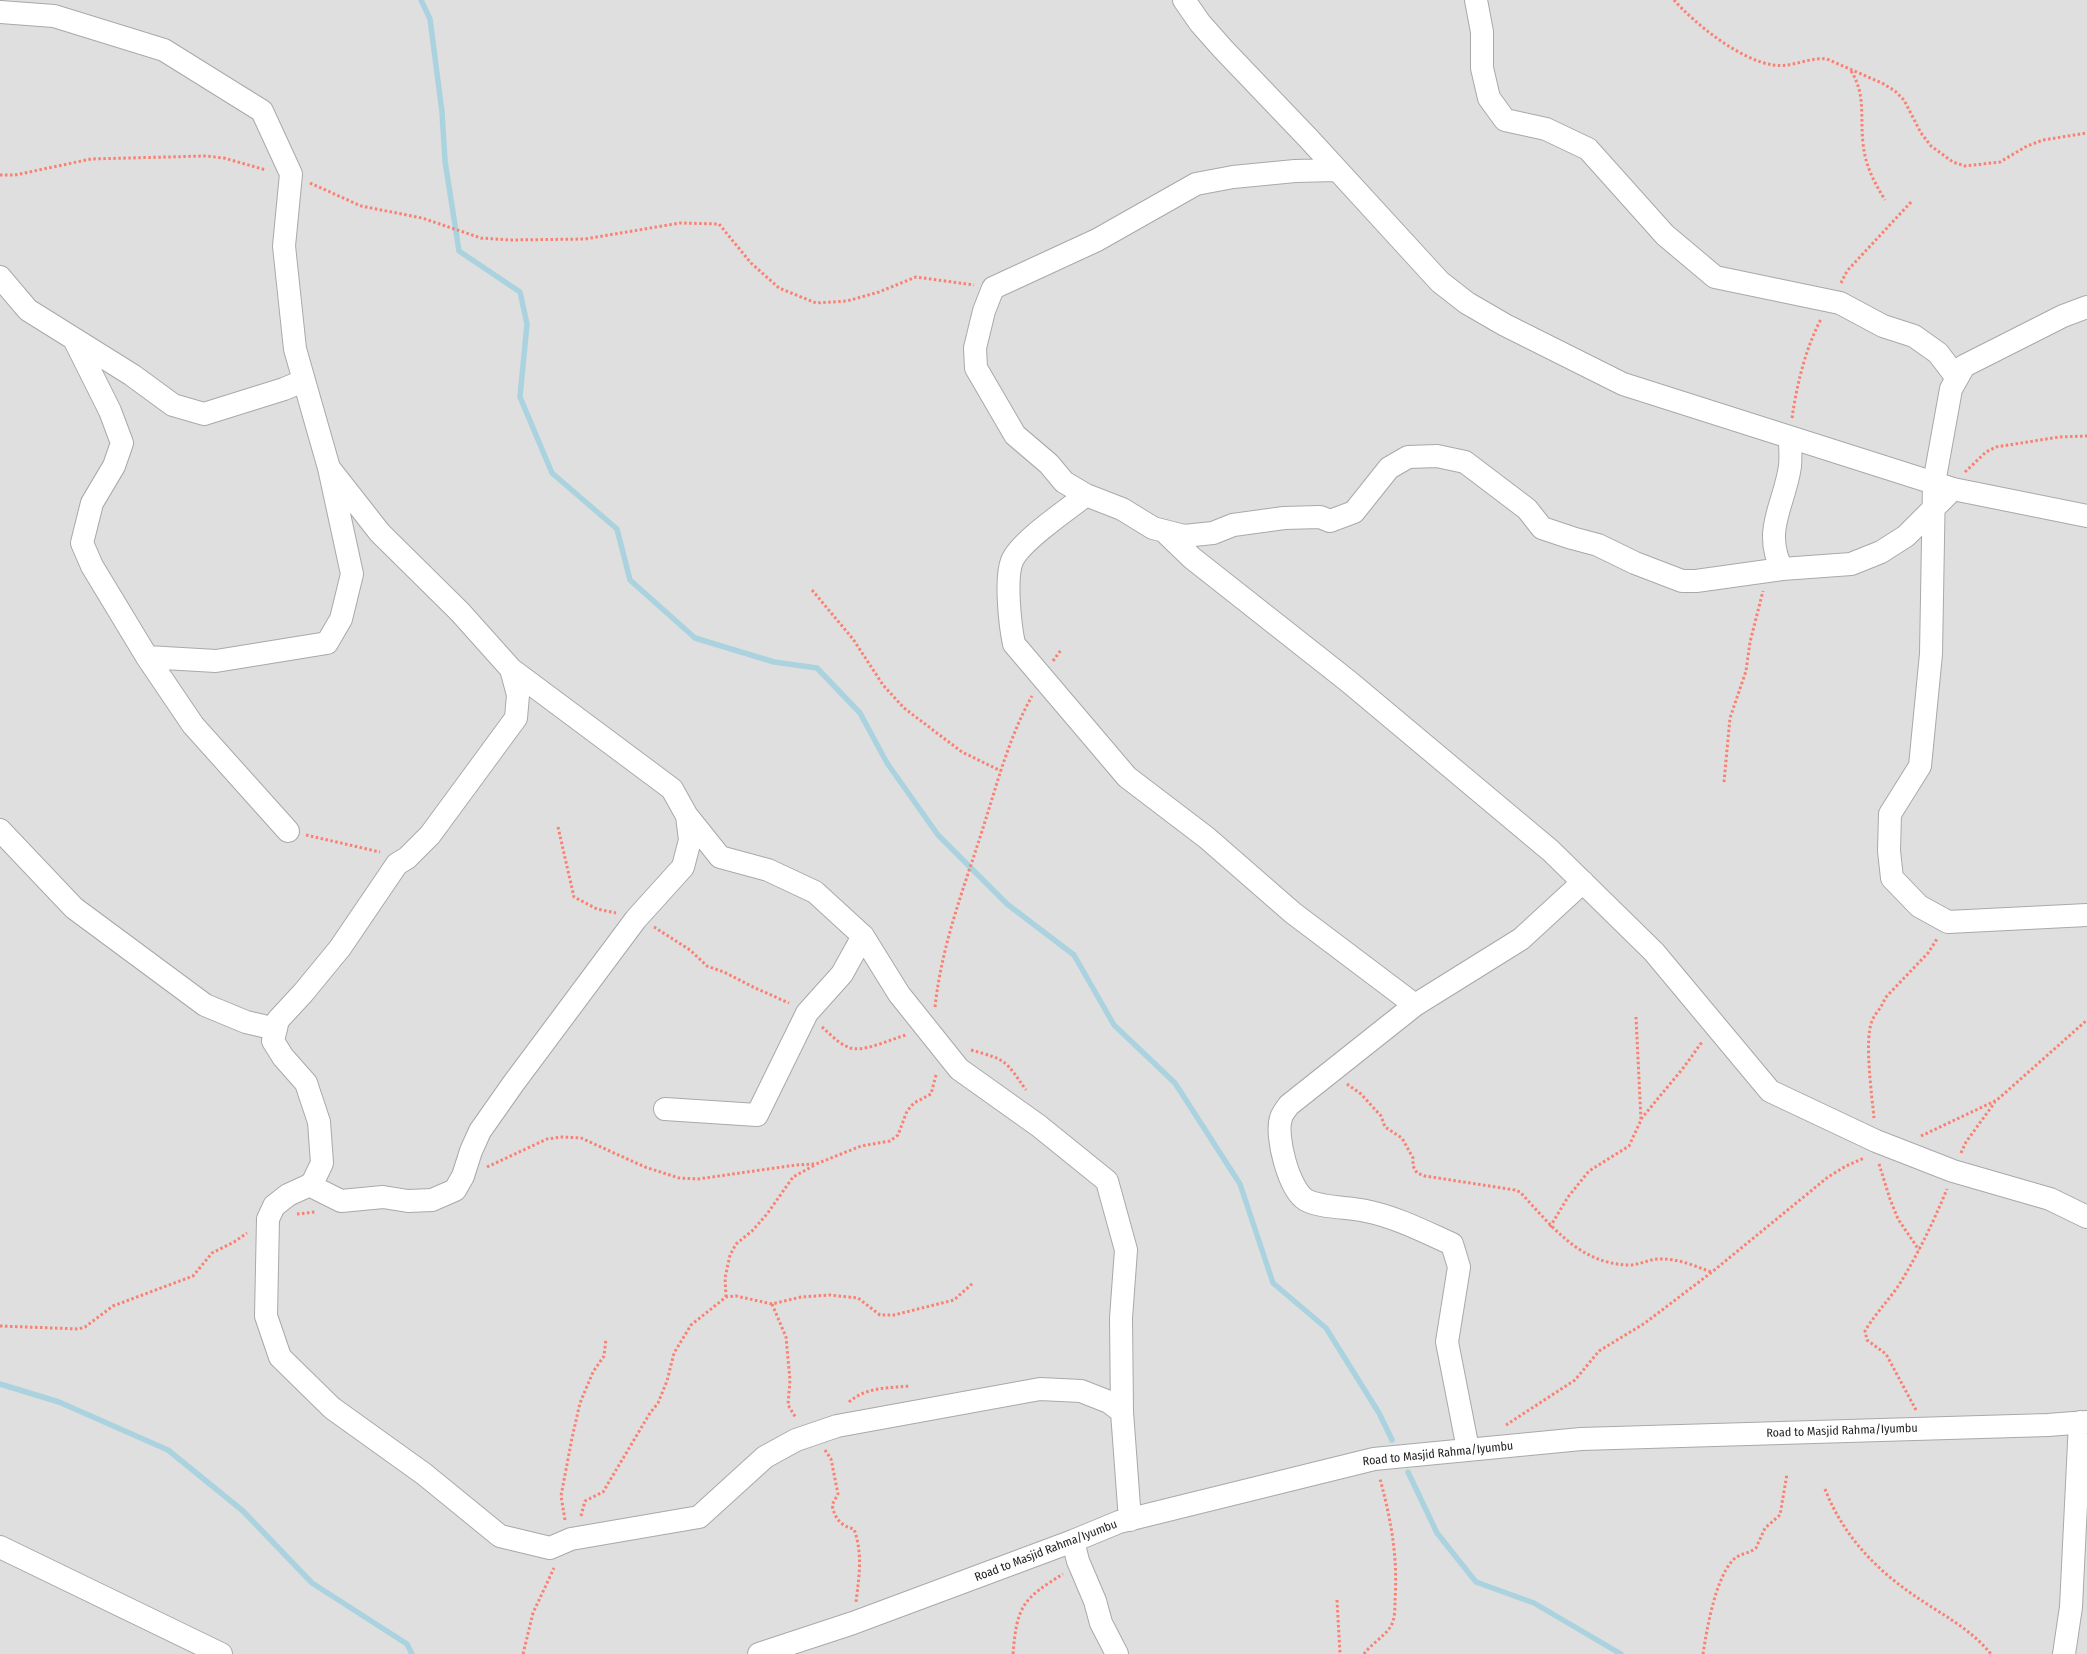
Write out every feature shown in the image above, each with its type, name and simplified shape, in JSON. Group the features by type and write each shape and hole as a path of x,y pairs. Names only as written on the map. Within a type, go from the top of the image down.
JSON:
{"street":[{"path":"1184,0 1200,23 1440,282 1467,303 1505,325 1623,384 1944,486 2087,516"},
{"path":"1476,0 1482,32 1482,68 1489,98 1506,120 1546,129 1588,149 1665,235 1715,277 1840,303 1883,326 1914,336 1938,353 1957,378"},
{"path":"0,12 54,16 164,50 262,111 291,174 284,246 294,349 329,468 352,574 341,619 327,643 216,661 147,657"},
{"path":"1336,170 1295,171 1242,176 1196,184 1097,240 993,288 984,311 976,348 976,368 1015,435 1049,464 1064,482 1086,495 1122,509 1153,528 1184,536 1212,533 1233,525 1284,518 1320,517 1330,521 1354,512 1388,468 1408,457 1437,456 1465,462 1527,509 1542,528 1598,545 1635,564 1682,581 1851,564 1882,552 1906,536 1933,509 1944,486 1951,389 1964,366 2063,316 2087,308"},
{"path":"0,276 28,310 132,375 173,405 204,414 303,381"},
{"path":"74,340 110,411 122,443 114,466 92,503 82,543 92,566 147,657 193,725 288,830"},
{"path":"1778,570 1773,538 1790,465 1790,438"},
{"path":"329,468 380,533 460,612 511,668 672,789 687,816 720,857"},
{"path":"1086,495 1026,544 1013,559 1009,572 1010,625 1014,644 1043,677 1060,701 1127,777 1207,838 1293,912 1415,1005"},
{"path":"1933,509 1931,654 1920,766 1890,814 1889,851 1892,878 1919,906 1948,922 2087,915"},
{"path":"1164,531 1192,558 1348,681 1536,838 1654,952 1770,1091 1882,1148 2050,1199 2087,1218"},
{"path":"511,668 518,695 516,718 430,835 407,858 397,864 340,948 278,1020 274,1041 283,1057 306,1083 319,1122 322,1163 312,1184 288,1195 274,1206 268,1219 266,1316 280,1357 332,1408 424,1474 500,1536 550,1548 571,1539 699,1517 765,1457 796,1440 837,1426 1040,1389 1081,1392 1108,1402 1122,1412"},
{"path":"683,867 690,840 687,816"},
{"path":"0,830 74,908 189,994 206,1005 246,1022 276,1029"},
{"path":"309,1185 341,1201 383,1197 408,1201 432,1200 454,1190 463,1176 480,1131 570,1004 636,919 683,867 699,859 720,857 768,870 815,892 863,936 899,994 959,1069 1039,1126 1107,1181 1126,1250 1121,1318 1122,1412 1130,1520"},
{"path":"1468,1449 1447,1342 1459,1267 1452,1244 1410,1226 1367,1211 1336,1208 1305,1199 1290,1178 1280,1145 1280,1119 1288,1105 1415,1005 1521,939 1583,882"},
{"path":"665,1109 757,1115 806,1013 842,974 863,936"},
{"path":"2064,1654 2079,1603 2083,1422"},
{"name":"Road to Masjid Rahma/Iyumbu","path":"759,1654 817,1645 853,1623 1076,1551 1120,1522 1374,1459 1580,1439 2048,1425 2083,1422"},
{"path":"0,1548 30,1560 221,1654"},
{"path":"1076,1551 1095,1601 1100,1623 1117,1654"}],"path":[{"path":"1674,0 1712,34 1760,61 1773,65 1785,65 1812,59 1827,59 1882,83 1895,91 1904,100 1921,133 1931,146 1953,162 1965,166 2000,162 2027,146 2043,140 2087,133"},
{"path":"1850,70 1859,82 1862,103 1862,142 1865,158 1870,175 1885,200"},
{"path":"0,175 14,175 91,159 205,156 224,158 253,167 291,174 361,206 422,218 481,238 510,240 585,239 680,223 719,224 751,263 779,288 816,303 846,301 879,292 916,277 942,279 993,288"},
{"path":"1944,486 1957,480 1986,452 1996,447 2058,437 2087,436"},
{"path":"1724,782 1730,718 1746,671 1750,642 1762,592 1778,570"},
{"path":"812,590 853,639 878,678 904,708 962,752 1001,770"},
{"path":"558,827 574,897 598,909 636,919 668,934 706,966 724,972 806,1013 849,1048 858,1050 909,1034 933,1035 938,983 951,921 1001,770 1022,712 1061,650"},
{"path":"288,830 407,858"},
{"path":"1919,1251 1898,1219 1893,1206 1882,1148 1869,1054 1872,1020 1882,1008 1885,998 1928,953 1948,922"},
{"path":"1636,1017 1641,1120"},
{"path":"1926,1428 1886,1354 1867,1340 1865,1332 1897,1287 1932,1227 1966,1142 1997,1100 2087,1020"},
{"path":"1550,1227 1568,1197 1589,1171 1629,1146 1641,1120 1714,1026"},
{"path":"969,1050 999,1058 1008,1064 1029,1094"},
{"path":"726,1297 725,1278 730,1255 736,1244 752,1231 767,1214 793,1177 816,1164 861,1146 890,1142 898,1135 907,1111 914,1103 932,1094 936,1072"},
{"path":"1340,1078 1361,1094 1381,1116 1385,1127 1402,1138 1413,1158 1413,1166 1417,1173 1425,1176 1515,1190 1525,1197 1550,1227 1576,1248 1604,1260 1628,1265 1657,1259 1672,1260 1712,1272"},
{"path":"1501,1428 1575,1380 1599,1351 1645,1322 1712,1272 1828,1177 1882,1148 1997,1100"},
{"path":"463,1176 476,1172 547,1139 562,1137 581,1138 645,1167 679,1178 698,1179 816,1164"},
{"path":"0,1326 85,1328 113,1306 193,1276 212,1253 234,1242 268,1219 320,1212"},
{"path":"571,1539 580,1520 585,1501 603,1492 650,1413 658,1403 667,1381 674,1353 690,1325 726,1297 736,1296 772,1304 801,1297 830,1295 858,1298 880,1315 894,1314 954,1300 973,1283"},
{"path":"772,1304 786,1337 790,1380 788,1404 797,1419 813,1435 831,1458 838,1494 832,1505 834,1515 843,1526 854,1530 858,1542 860,1560 853,1623"},
{"path":"571,1539 562,1513 562,1484 580,1403 593,1372 604,1356 606,1339"},
{"path":"1364,1654 1391,1626 1395,1613 1396,1596 1394,1546 1387,1505 1374,1459"},
{"path":"1702,1654 1708,1624 1723,1577 1733,1561 1742,1554 1756,1548 1765,1528 1780,1515 1787,1474"},
{"path":"1825,1488 1844,1527 1862,1551 1911,1593 1945,1615 1978,1640 1991,1654"},
{"path":"1013,1654 1015,1628 1019,1612 1025,1602 1046,1584 1076,1566 1076,1551"},
{"path":"523,1654 533,1613 551,1571 556,1566"},
{"path":"1337,1600 1340,1654"}],"shaded area":[{"path":"0,0 2087,0 2087,1654 0,1654"}],"waterway":[{"path":"421,0 430,19 442,112 445,161 459,251 520,292 527,324 520,397 552,473 617,529 630,580 695,638 774,662 817,668 860,713 887,763 938,835 1007,904 1074,955 1114,1025 1175,1083 1240,1184 1273,1283 1326,1328 1379,1413 1392,1440"},
{"path":"0,1384 59,1402 168,1450 243,1511 312,1583 407,1644 412,1654"},
{"path":"1408,1472 1437,1533 1476,1582 1534,1603 1621,1654"}]}
